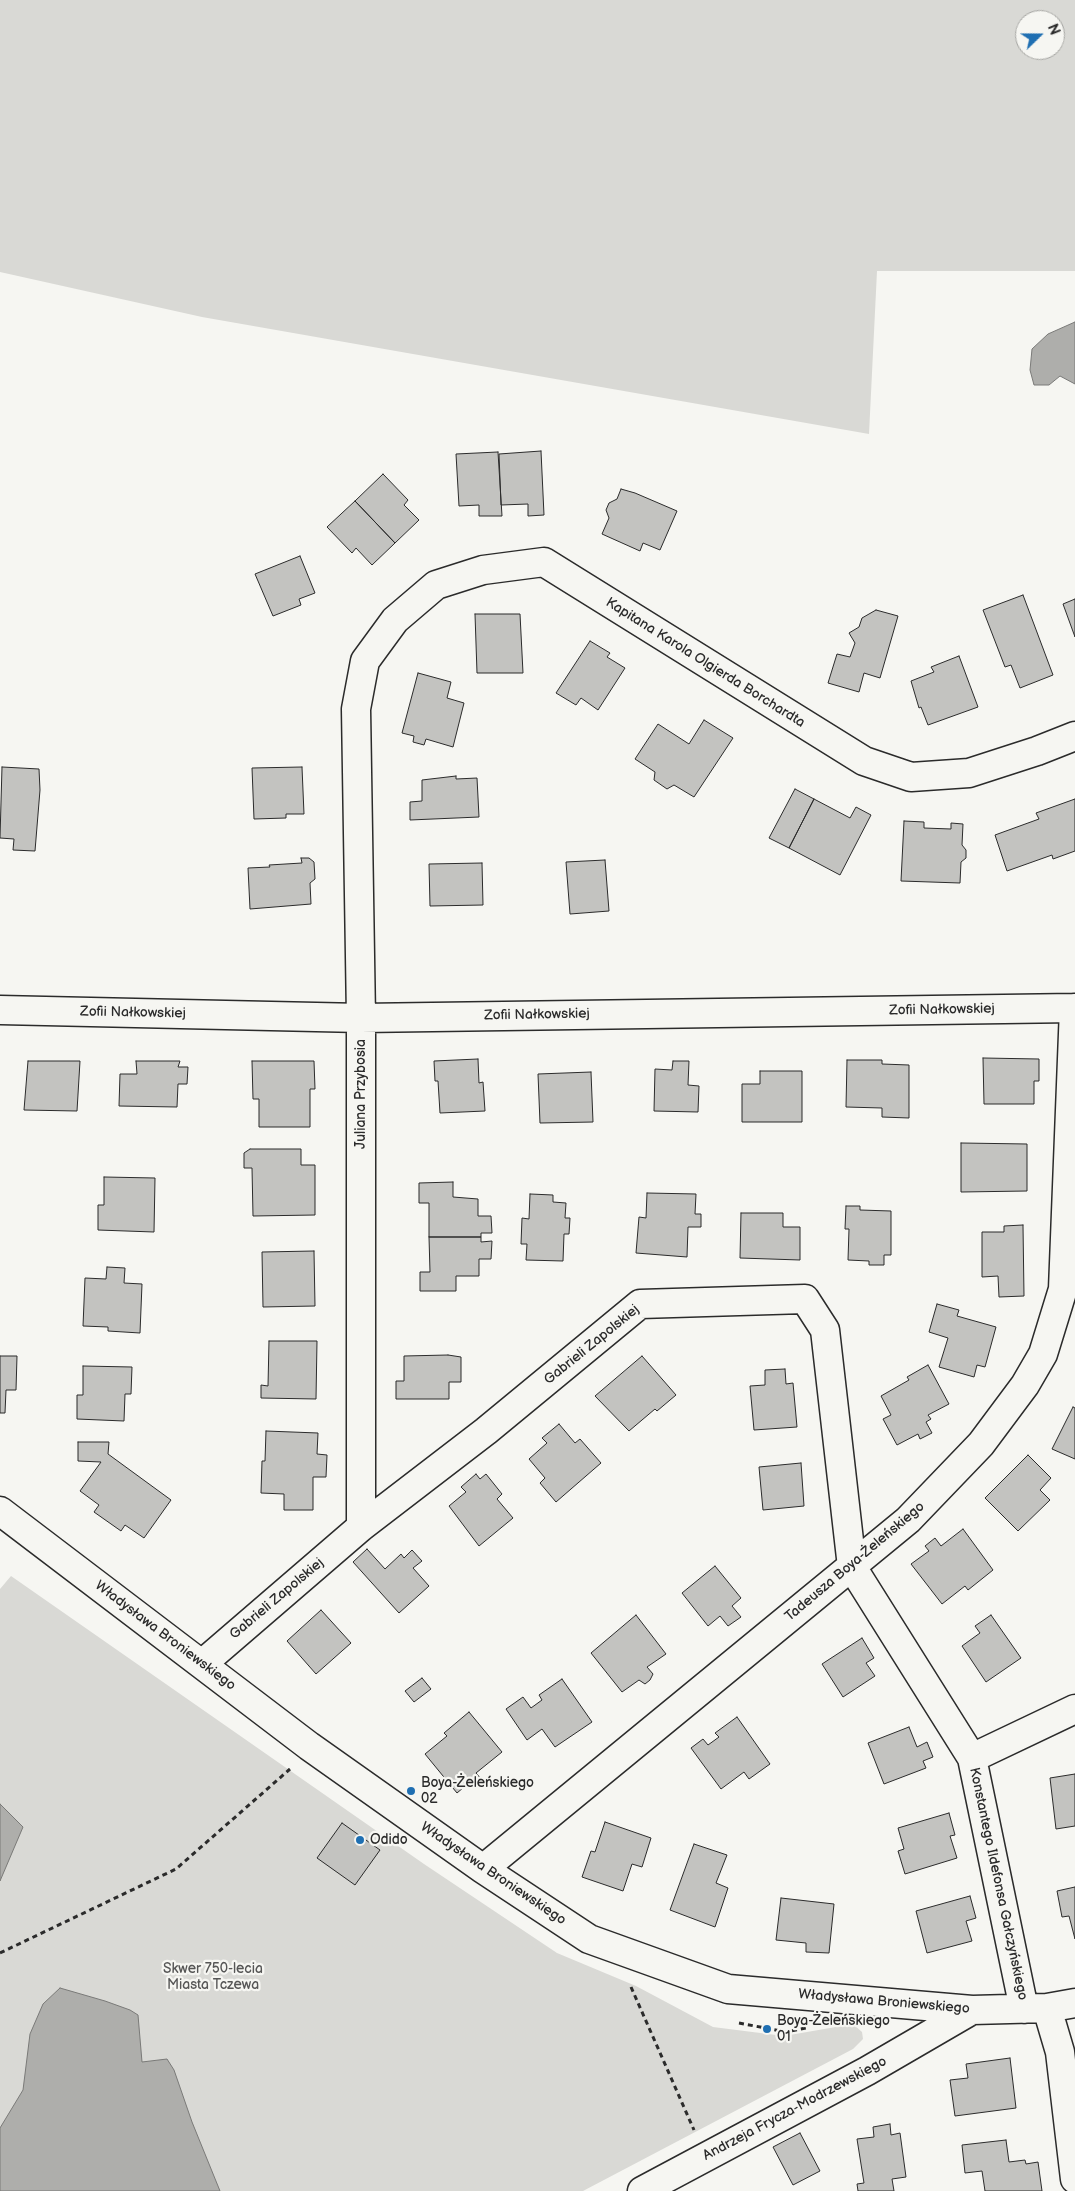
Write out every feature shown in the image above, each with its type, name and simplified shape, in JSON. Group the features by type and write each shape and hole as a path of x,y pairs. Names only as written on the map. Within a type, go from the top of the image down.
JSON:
{"street":[{"name":"Kapitana Karola Olgierda Borchardta","path":"365,661 395,620 436,585 483,570 544,562 864,761 911,777 969,773 1037,751 1075,736"},
{"name":"Juliana Przybosia","path":"361,1527 361,1018 356,709 365,661"},
{"name":"Zofii Nałkowskiej","path":"0,1010 361,1018 1074,1008"},
{"name":"Tadeusza Boya-Żeleńskiego","path":"483,1869 908,1520 981,1444 1025,1385 1043,1354 1063,1289 1074,1008"},
{"name":"Gabrieli Zapolskiej","path":"202,1664 361,1527 486,1431 640,1304 805,1299 825,1330 852,1567"},
{"name":"Władysława Broniewskiego","path":"0,1511 309,1746 483,1869 589,1939 728,1989 972,2010 1036,2008 1075,2003"},
{"name":"Konstantego Ildefonsa Gałczyńskiego","path":"852,1567 972,1758 1036,2008 1060,2052 1075,2179"},
{"name":"Konstantego Ildefonsa Gałczyńskiego","path":"972,1758 1075,1709"},
{"name":"Andrzeja Frycza-Modrzewskiego","path":"642,2191 681,2182 706,2156 867,2071 972,2010"}],"path":[{"path":"0,1953 176,1869 294,1765"},
{"path":"630,1984 697,2136"},
{"path":"730,2022 786,2032 814,2027"}],"green space":[{"path":"0,0 1075,0 1075,271 877,271 869,434 202,317 0,272"},
{"name":"Skwer 750-lecia Miasta Tczewa","path":"11,1576 424,1864 557,1953 636,1986 713,2027 784,2036 853,2024 862,2032 863,2039 853,2049 583,2191 0,2191 0,1589"}],"shaded area":[{"path":"1075,322 1075,384 1060,376 1049,385 1034,385 1030,370 1032,349 1048,334"},
{"path":"0,1804 23,1827 0,1881"},
{"path":"60,1988 105,2001 138,2015 142,2062 167,2059 174,2070 192,2122 220,2191 0,2191 0,2128 23,2090 30,2034 43,2004"}],"building":[{"path":"541,451 544,515 528,516 528,504 501,505 499,454"},
{"path":"498,452 502,516 479,516 479,505 459,506 456,454"},
{"path":"383,474 408,500 404,505 419,520 395,543 355,501"},
{"path":"621,489 677,511 660,550 643,543 640,551 602,534 609,518 606,510 609,503 617,499"},
{"path":"355,501 395,543 372,565 356,548 352,553 327,527"},
{"path":"300,556 315,593 299,599 301,605 273,616 255,574"},
{"path":"1023,595 1053,675 1020,688 1011,665 1005,667 983,610"},
{"path":"1075,599 1075,637 1063,604"},
{"path":"876,610 898,616 880,678 864,673 859,692 828,683 837,654 850,657 855,643 849,633 859,627 862,618"},
{"path":"475,614 520,614 523,673 477,673"},
{"path":"590,641 610,653 607,657 625,668 598,710 581,698 576,705 556,693"},
{"path":"959,656 978,707 928,725 921,707 919,708 911,681 934,672 931,667"},
{"path":"418,673 451,682 447,698 464,703 453,747 426,739 424,745 413,742 414,736 402,733"},
{"path":"704,720 733,738 694,797 674,785 667,789 654,780 655,772 635,759 658,724 689,744"},
{"path":"2,767 39,769 40,790 35,851 13,850 14,839 0,838"},
{"path":"302,767 304,814 286,814 286,818 254,819 252,768"},
{"path":"456,776 456,779 477,778 479,817 410,820 410,802 422,801 422,780"},
{"path":"795,789 814,799 789,848 769,838"},
{"path":"814,799 850,818 856,807 871,815 840,875 789,848"},
{"path":"1075,799 1075,851 1053,859 1052,855 1007,871 995,835 1039,819 1036,813"},
{"path":"904,821 924,822 924,828 951,829 951,823 963,824 962,845 966,850 966,858 961,862 960,883 901,881"},
{"path":"301,858 309,858 314,862 315,879 310,883 311,904 250,909 248,868 302,863"},
{"path":"605,860 609,911 570,914 566,862"},
{"path":"482,863 483,905 430,906 429,864"},
{"path":"983,1058 1039,1059 1039,1081 1034,1081 1034,1104 984,1104"},
{"path":"478,1059 479,1083 483,1082 485,1111 440,1113 438,1081 435,1081 434,1061"},
{"path":"847,1060 882,1060 882,1064 909,1065 909,1118 882,1117 882,1108 846,1107"},
{"path":"28,1061 80,1061 77,1111 24,1110"},
{"path":"136,1061 180,1061 178,1067 188,1067 187,1084 178,1084 177,1107 119,1106 120,1074 137,1074"},
{"path":"252,1061 314,1061 315,1089 310,1089 310,1127 259,1127 259,1099 253,1099"},
{"path":"673,1061 689,1061 688,1085 699,1086 698,1112 654,1111 655,1069 672,1070"},
{"path":"760,1071 802,1071 802,1122 742,1122 742,1084 760,1084"},
{"path":"591,1072 593,1122 540,1123 538,1074"},
{"path":"961,1143 1027,1144 1027,1191 961,1192"},
{"path":"250,1149 301,1149 301,1165 315,1165 315,1215 253,1216 252,1168 244,1168 244,1153"},
{"path":"104,1177 155,1178 154,1232 98,1230 98,1205 104,1205"},
{"path":"453,1182 453,1197 478,1199 478,1216 491,1216 492,1233 481,1233 481,1237 429,1237 429,1203 419,1203 419,1183"},
{"path":"647,1193 696,1194 695,1214 701,1214 701,1227 688,1227 687,1257 636,1253 639,1217 646,1218"},
{"path":"530,1194 553,1195 553,1202 566,1203 565,1218 570,1218 569,1234 564,1234 563,1261 526,1260 527,1244 521,1244 522,1218 529,1219"},
{"path":"846,1206 860,1206 860,1210 891,1211 891,1255 884,1255 884,1265 869,1265 869,1261 848,1260 849,1229 845,1229"},
{"path":"741,1213 783,1213 783,1227 800,1227 800,1260 740,1258"},
{"path":"1023,1225 1024,1296 999,1297 998,1276 982,1277 982,1232 1004,1232 1004,1226"},
{"path":"429,1237 481,1237 481,1242 492,1241 491,1259 479,1259 479,1276 456,1276 456,1291 420,1291 420,1272 430,1272"},
{"path":"314,1251 315,1306 263,1307 262,1252"},
{"path":"107,1267 125,1268 124,1283 142,1284 140,1333 108,1331 108,1327 83,1326 85,1278 106,1279"},
{"path":"937,1304 959,1310 957,1316 996,1327 985,1367 977,1365 974,1377 939,1367 948,1338 929,1332"},
{"path":"269,1341 317,1341 316,1399 261,1398 261,1385 268,1386"},
{"path":"448,1355 461,1357 461,1382 449,1382 449,1399 396,1399 396,1381 404,1381 404,1356"},
{"path":"0,1356 17,1356 16,1390 6,1390 5,1413 0,1413"},
{"path":"642,1356 676,1395 657,1411 655,1409 629,1431 595,1396"},
{"path":"928,1365 949,1404 928,1415 931,1419 926,1422 932,1433 920,1439 918,1434 897,1445 883,1419 891,1415 881,1396 909,1380 907,1377"},
{"path":"83,1366 132,1367 131,1394 125,1394 124,1421 77,1419 77,1395 83,1395"},
{"path":"785,1369 786,1384 793,1383 797,1427 754,1430 750,1386 765,1385 765,1370"},
{"path":"1073,1407 1075,1408 1075,1459 1052,1449"},
{"path":"559,1424 575,1443 580,1439 601,1463 556,1502 540,1483 545,1478 529,1459 547,1443 542,1438"},
{"path":"266,1431 318,1433 317,1454 327,1455 326,1477 313,1477 313,1510 284,1510 284,1494 261,1493 262,1461 265,1461"},
{"path":"78,1442 109,1442 108,1454 171,1500 144,1538 125,1525 121,1531 94,1512 99,1505 80,1491 101,1462 78,1461"},
{"path":"1028,1455 1051,1478 1040,1490 1050,1500 1018,1531 985,1498"},
{"path":"801,1463 804,1506 763,1510 759,1467"},
{"path":"476,1474 480,1479 486,1474 502,1494 497,1499 513,1518 479,1546 449,1506 466,1492 461,1487"},
{"path":"963,1529 993,1570 968,1590 965,1586 942,1604 911,1564 929,1551 925,1546 935,1538 941,1546"},
{"path":"367,1549 385,1569 401,1554 404,1558 412,1550 422,1561 413,1568 429,1586 399,1613 353,1562"},
{"path":"715,1566 741,1598 732,1606 741,1617 728,1626 720,1616 708,1626 682,1593"},
{"path":"321,1610 351,1643 316,1674 287,1641"},
{"path":"636,1615 666,1654 647,1667 653,1674 650,1680 645,1684 639,1680 622,1692 591,1653"},
{"path":"991,1615 1021,1658 986,1682 962,1646 980,1633 975,1626"},
{"path":"862,1638 874,1658 866,1663 875,1676 843,1697 822,1664"},
{"path":"422,1678 431,1689 414,1702 405,1691"},
{"path":"562,1679 592,1722 555,1747 542,1729 527,1740 506,1709 523,1697 531,1708 542,1700 539,1695"},
{"path":"469,1712 502,1752 476,1773 482,1780 473,1787 470,1782 457,1793 425,1754 447,1736 444,1733"},
{"path":"737,1717 770,1764 749,1779 744,1772 721,1789 691,1748 703,1739 708,1745 719,1737 715,1733"},
{"path":"909,1727 917,1747 927,1742 933,1757 923,1761 926,1768 884,1784 868,1743"},
{"path":"1075,1774 1075,1826 1056,1829 1050,1778"},
{"path":"949,1813 955,1835 950,1836 957,1858 905,1874 898,1851 904,1849 898,1828"},
{"path":"605,1822 651,1838 642,1867 632,1864 623,1891 582,1877 591,1851 595,1852"},
{"path":"342,1823 380,1850 355,1885 317,1858"},
{"path":"694,1844 727,1855 716,1883 728,1888 715,1927 670,1910"},
{"path":"1075,1887 1075,1939 1069,1916 1062,1917 1057,1891"},
{"path":"970,1896 976,1918 966,1921 972,1941 927,1953 916,1911"},
{"path":"781,1898 834,1904 829,1953 806,1952 806,1943 776,1940"},
{"path":"1010,2058 1016,2108 955,2116 950,2080 968,2078 966,2064"},
{"path":"890,2124 891,2135 900,2133 906,2177 892,2179 894,2191 858,2191 857,2184 864,2183 857,2139 874,2137 873,2127"},
{"path":"800,2133 820,2171 793,2185 773,2147"},
{"path":"1006,2140 1009,2162 1025,2160 1026,2164 1038,2162 1042,2191 985,2191 982,2171 965,2173 962,2145"}],"place":[{"name":"Boya-Żeleńskiego 02","path":"411,1791"},
{"name":"Odido","path":"360,1840"},
{"name":"Boya-Żeleńskiego 01","path":"767,2029"}]}
